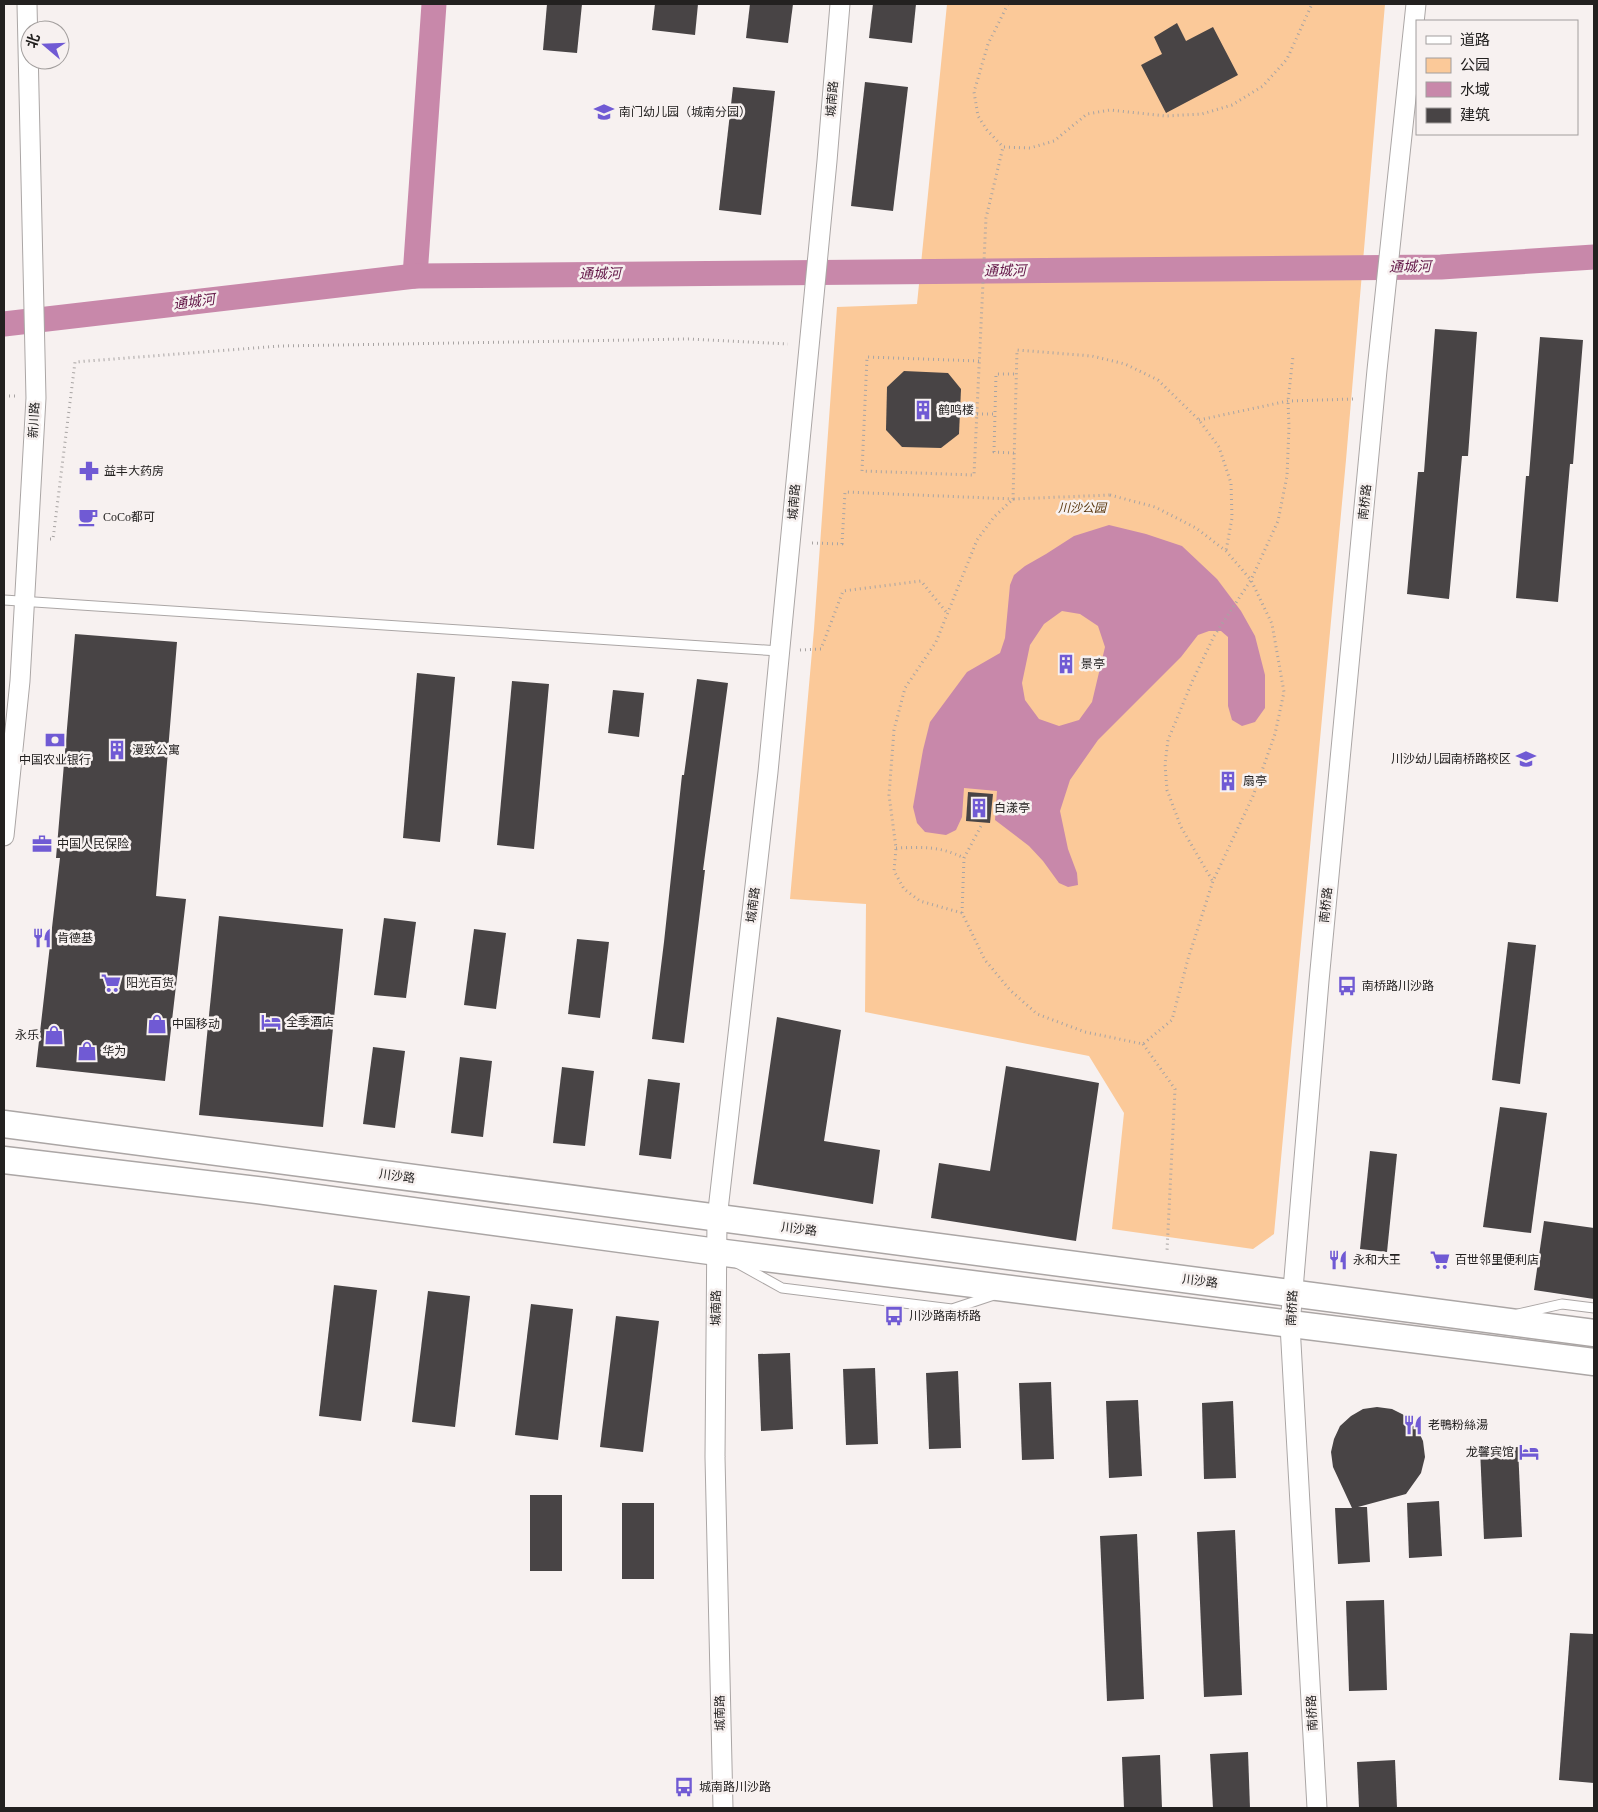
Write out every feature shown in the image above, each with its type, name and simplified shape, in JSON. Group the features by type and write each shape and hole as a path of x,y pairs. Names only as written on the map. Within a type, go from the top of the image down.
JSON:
{"main road":[{"name":"川沙路","path":"4,1124 1594,1333"},
{"path":"4,1160 265,1190 1010,1290 1594,1362"}],"street":[{"name":"新川路","path":"4,836 26,601 36,398 34,383 27,4"},
{"name":"城南路","path":"723,1808 715,1457 717,1218 768,772 827,161 840,4"},
{"name":"南桥路","path":"1318,1808 1290,1325 1318,981 1416,4"}],"lane":[{"path":"4,600 779,651"},
{"path":"1494,1319 1562,1304 1594,1308"}],"path":[{"path":"1008,4 988,44 974,92 978,116 987,130 1003,147 1030,148 1054,141 1087,114 1110,110 1166,116 1202,114 1232,105 1263,86 1287,59 1312,4"},
{"path":"979,361 867,356 862,471 974,475 986,218 1003,147"},
{"path":"29,540 53,539 75,362 280,346 689,339 809,345"},
{"path":"962,912 920,901 904,889 894,870 896,848 889,795 894,730 905,688 936,642 977,540 994,517 1013,499 1017,350 1092,356 1125,364 1158,380 1200,420 1219,446 1231,483 1232,518 1226,551"},
{"path":"1213,881 1181,827 1167,790 1165,764 1168,740 1192,682 1214,636 1251,580 1278,521 1287,476 1288,401 1293,356"},
{"path":"1014,453 994,452 996,374 1016,374"},
{"path":"1200,420 1288,401 1375,399"},
{"path":"977,414 995,414"},
{"path":"790,542 842,544 845,492 1013,499 1110,496 1155,506 1196,528 1226,551 1251,580 1272,624 1284,692 1275,734 1253,796 1213,881 1188,959 1172,1020 1143,1044"},
{"path":"779,651 821,649 844,591 921,581 947,614"},
{"path":"981,826 964,858 962,912 985,960 1010,990 1037,1014 1085,1032 1143,1044 1175,1089 1165,1277"},
{"path":"896,848 930,847 950,851 964,858"}],"green space":[{"name":"川沙公园","path":"947,4 1385,4 1346,460 1274,1234 1253,1249 1112,1229 1124,1113 1089,1056 865,1012 866,904 790,899 814,629 837,307 917,304"}],"water":[{"path":"1109,525 1146,534 1182,546 1217,579 1241,611 1255,636 1265,675 1265,708 1255,722 1242,726 1232,720 1228,706 1228,637 1221,631 1209,631 1198,635 1181,657 1098,740 1070,780 1060,811 1068,849 1077,873 1078,885 1068,887 1059,883 1029,846 995,820 997,791 964,788 962,817 956,830 946,835 925,832 917,823 913,807 930,722 967,672 1000,653 1005,638 1010,585 1014,575 1025,566 1074,536","holes":["1062,611 1080,614 1098,626 1105,647 1092,702 1079,720 1059,726 1039,719 1025,700 1022,683 1030,645 1044,624"]}],"building":[{"path":"547,4 582,4 577,53 543,50"},
{"path":"655,4 698,4 695,35 652,30"},
{"path":"750,4 793,4 788,43 746,38"},
{"path":"873,4 916,4 912,43 869,38"},
{"path":"1177,23 1186,41 1213,27 1238,75 1166,113 1141,65 1162,54 1154,37"},
{"path":"865,82 908,87 893,211 851,206"},
{"path":"733,87 775,91 761,215 719,210"},
{"path":"1435,329 1477,332 1468,456 1462,456 1449,599 1407,594 1418,472 1424,472"},
{"path":"1540,337 1583,340 1573,464 1570,464 1558,602 1516,598 1526,476 1529,476"},
{"name":"鹤鸣楼","path":"904,371 948,373 961,389 959,434 941,448 902,447 886,430 887,387"},
{"path":"75,634 177,642 156,896 186,899 165,1081 36,1067 60,858 56,858"},
{"path":"417,673 455,677 440,842 403,838"},
{"path":"697,679 728,683 703,870 705,870 684,1043 652,1039 682,775 684,775"},
{"path":"512,681 549,684 534,849 497,845"},
{"path":"613,690 644,693 639,737 608,733"},
{"name":"白漾亭","path":"968,792 993,794 990,823 966,821"},
{"name":"全季酒店","path":"219,916 343,929 323,1127 199,1115"},
{"path":"384,918 416,922 406,998 374,995"},
{"path":"474,929 506,933 496,1009 464,1005"},
{"path":"577,939 609,942 600,1018 568,1014"},
{"path":"1508,942 1536,945 1520,1084 1492,1080"},
{"path":"777,1017 841,1030 824,1141 880,1150 873,1204 753,1184"},
{"path":"373,1047 405,1051 395,1128 363,1124"},
{"path":"460,1057 492,1061 483,1137 451,1133"},
{"path":"1006,1066 1099,1083 1076,1241 931,1218 939,1163 990,1171"},
{"path":"562,1067 594,1071 585,1146 553,1143"},
{"path":"648,1079 680,1083 671,1159 639,1155"},
{"path":"1500,1107 1547,1113 1531,1233 1483,1227"},
{"path":"1370,1151 1397,1154 1387,1252 1360,1249"},
{"path":"1544,1221 1594,1228 1594,1299 1534,1290"},
{"path":"334,1285 377,1290 361,1421 319,1416"},
{"path":"428,1291 470,1296 455,1427 412,1422"},
{"path":"531,1304 573,1309 558,1440 515,1435"},
{"path":"616,1316 659,1321 643,1452 600,1447"},
{"path":"790,1353 793,1429 761,1431 758,1354"},
{"path":"875,1368 878,1444 846,1445 843,1369"},
{"path":"958,1371 961,1448 929,1449 926,1373"},
{"path":"1051,1382 1054,1459 1022,1460 1019,1383"},
{"path":"1138,1400 1142,1476 1109,1478 1106,1401"},
{"path":"1233,1401 1236,1478 1204,1479 1202,1403"},
{"path":"1377,1407 1392,1409 1404,1415 1416,1426 1423,1441 1425,1457 1421,1473 1406,1494 1358,1507 1367,1507 1370,1562 1338,1564 1335,1508 1352,1508 1333,1467 1331,1452 1334,1439 1340,1426 1351,1416 1363,1409"},
{"path":"1518,1447 1522,1537 1484,1539 1480,1449"},
{"path":"530,1495 562,1495 562,1571 530,1571"},
{"path":"1439,1501 1442,1556 1409,1558 1407,1503"},
{"path":"622,1503 654,1503 654,1579 622,1579"},
{"path":"1235,1530 1242,1695 1204,1697 1197,1532"},
{"path":"1137,1534 1144,1699 1107,1701 1100,1536"},
{"path":"1384,1600 1387,1690 1349,1691 1346,1601"},
{"path":"1570,1633 1594,1634 1594,1783 1559,1780"},
{"path":"1248,1752 1250,1808 1213,1808 1210,1754"},
{"path":"1160,1755 1162,1808 1124,1808 1122,1757"},
{"path":"1395,1760 1397,1808 1359,1808 1357,1762"}],"waterway":[{"name":"通城河","path":"415,276 434,4"},
{"name":"通城河","path":"4,324 415,276 1441,267 1594,257"}],"place":[{"name":"南门幼儿园（城南分园）","path":"604,112"},
{"name":"鹤鸣楼","path":"923,410"},
{"name":"益丰大药房","path":"89,471"},
{"name":"CoCo都可","path":"88,517"},
{"name":"景亭","path":"1066,664"},
{"name":"中国农业银行","path":"55,740"},
{"name":"漫致公寓","path":"117,750"},
{"name":"川沙幼儿园南桥路校区","path":"1526,759"},
{"name":"扇亭","path":"1228,781"},
{"name":"白漾亭","path":"979,808"},
{"name":"中国人民保险","path":"42,844"},
{"name":"肯德基","path":"42,938"},
{"name":"阳光百货","path":"111,983"},
{"name":"南桥路川沙路","path":"1347,986"},
{"name":"全季酒店","path":"271,1022"},
{"name":"中国移动","path":"157,1024"},
{"name":"永乐","path":"54,1035"},
{"name":"华为","path":"87,1051"},
{"name":"永和大王","path":"1338,1260"},
{"name":"百世邻里便利店","path":"1440,1260"},
{"name":"川沙路南桥路","path":"894,1316"},
{"name":"老鴨粉絲湯","path":"1413,1425"},
{"name":"龙馨宾馆","path":"1529,1452"},
{"name":"城南路川沙路","path":"684,1787"}]}
